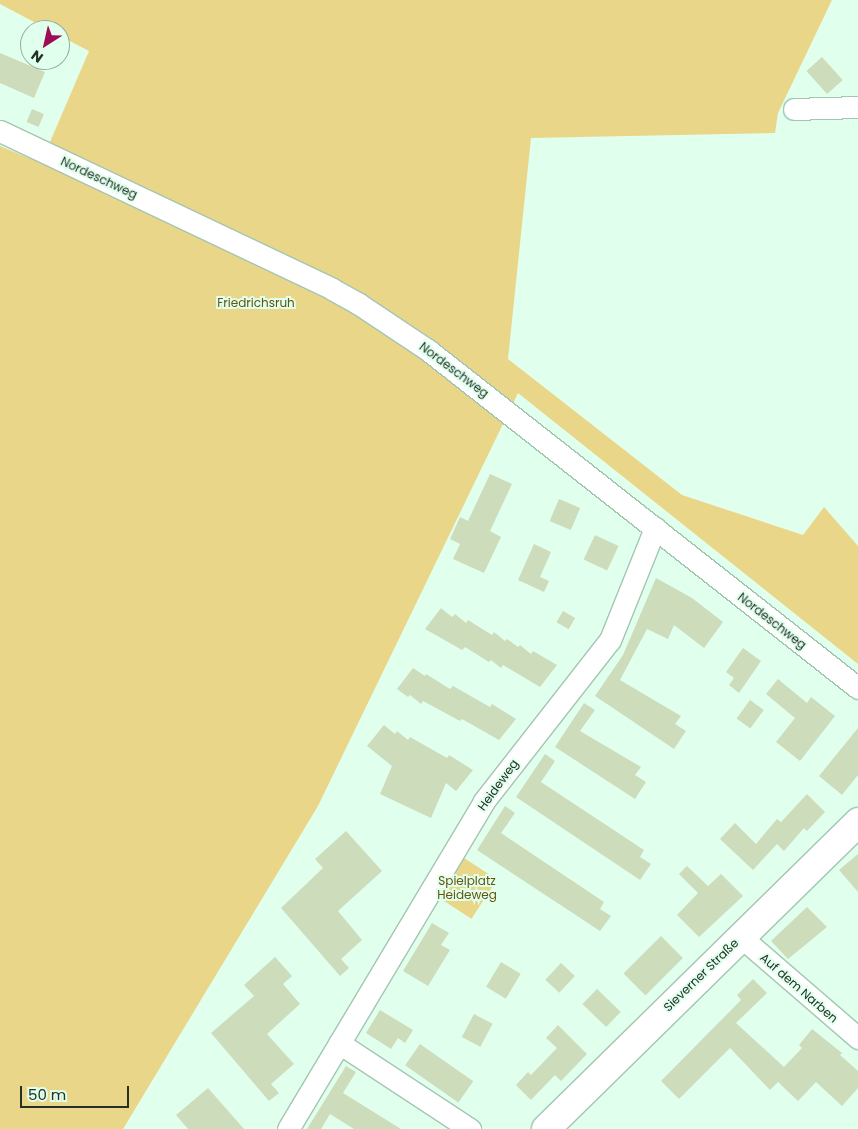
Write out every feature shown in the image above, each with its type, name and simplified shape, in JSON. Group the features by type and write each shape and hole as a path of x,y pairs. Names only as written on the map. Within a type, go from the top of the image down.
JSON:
{"main road":[{"name":"Sieverner Straße","path":"546,1129 858,822"}],"street":[{"path":"794,109 858,107"},
{"name":"Nordeschweg","path":"0,131 332,288 359,304 428,350 858,688"},
{"name":"Heideweg","path":"288,1129 484,801 610,640 655,528"},
{"name":"Auf dem Narben","path":"741,937 858,1038"},
{"path":"339,1043 470,1129"}],"green space":[{"name":"Friedrichsruh","path":"0,0 832,0 778,113 775,133 531,138 508,359 682,495 803,535 824,507 858,546 858,664 518,393 318,806 123,1129 0,1129 0,146 41,163 89,51 70,41 70,20 30,20 0,4"},
{"name":"Spielplatz Heideweg","path":"461,856 497,879 471,919 435,895"}],"building":[{"path":"0,53 20,61 20,70 40,70 45,72 34,98 0,83"},
{"path":"822,57 843,80 827,94 806,71"},
{"path":"32,109 44,114 38,127 27,122"},
{"path":"490,474 512,484 490,531 501,537 484,573 453,559 460,544 450,539 460,517 468,521"},
{"path":"559,499 580,508 571,530 550,521"},
{"path":"595,535 619,546 607,570 584,559"},
{"path":"534,544 551,552 540,577 549,581 544,592 518,580"},
{"path":"656,578 692,598 723,622 704,648 674,625 668,639 647,629 620,680 681,716 675,724 686,731 674,749 595,696 623,655"},
{"path":"441,608 452,617 455,614 466,623 468,620 492,635 494,632 505,641 507,639 518,647 520,645 531,654 533,651 557,665 540,687 503,665 501,668 491,660 489,662 465,647 462,650 425,629"},
{"path":"563,611 575,618 569,629 556,622"},
{"path":"743,648 761,661 739,693 729,685 734,678 726,672"},
{"path":"413,668 450,689 453,686 490,707 492,704 516,719 499,740 462,719 460,721 423,701 421,704 410,695 408,697 397,689"},
{"path":"778,679 807,703 811,697 835,716 800,761 776,742 795,718 766,694"},
{"path":"750,700 764,710 750,729 736,719"},
{"path":"584,703 595,710 580,731 641,767 635,775 646,782 635,799 555,747"},
{"path":"384,725 395,734 397,731 408,740 410,737 447,758 449,755 473,770 456,791 446,783 431,818 380,794 392,766 367,746"},
{"path":"858,728 858,775 842,795 819,776"},
{"path":"545,754 555,761 541,782 644,850 640,857 651,864 640,880 516,797"},
{"path":"807,794 825,812 807,831 804,828 784,851 777,844 753,870 720,839 735,823 756,844 777,819 781,822"},
{"path":"505,806 515,813 501,833 604,902 600,909 611,916 600,931 477,850"},
{"path":"346,831 382,871 338,911 362,940 341,959 349,968 340,976 281,908 323,868 315,859"},
{"path":"858,854 858,892 839,870"},
{"path":"687,866 708,886 721,874 743,896 699,937 677,915 698,893 679,874"},
{"path":"807,907 827,927 788,959 771,941"},
{"path":"432,923 449,933 441,945 450,950 428,986 403,971"},
{"path":"661,936 683,958 645,995 624,973"},
{"path":"275,957 292,976 283,984 300,1004 267,1034 294,1064 271,1084 279,1093 269,1101 211,1033 254,996 244,985"},
{"path":"501,962 521,974 506,999 486,987"},
{"path":"561,963 575,976 559,993 545,980"},
{"path":"753,979 767,993 736,1023 784,1067 802,1048 799,1045 812,1029 842,1053 840,1055 858,1071 858,1088 842,1106 816,1082 798,1101 778,1082 770,1090 730,1048 679,1099 661,1081 741,1000 737,995"},
{"path":"597,989 621,1012 606,1027 582,1004"},
{"path":"380,1010 413,1030 405,1043 398,1038 391,1049 366,1033"},
{"path":"474,1014 493,1024 480,1047 462,1037"},
{"path":"558,1025 587,1054 561,1081 555,1075 531,1100 516,1085 528,1072 531,1075 557,1048 546,1038"},
{"path":"420,1044 473,1081 458,1103 405,1065"},
{"path":"346,1066 356,1072 343,1093 401,1129 354,1129 330,1114 321,1129 307,1129"},
{"path":"208,1088 244,1129 188,1129 176,1115"}]}
